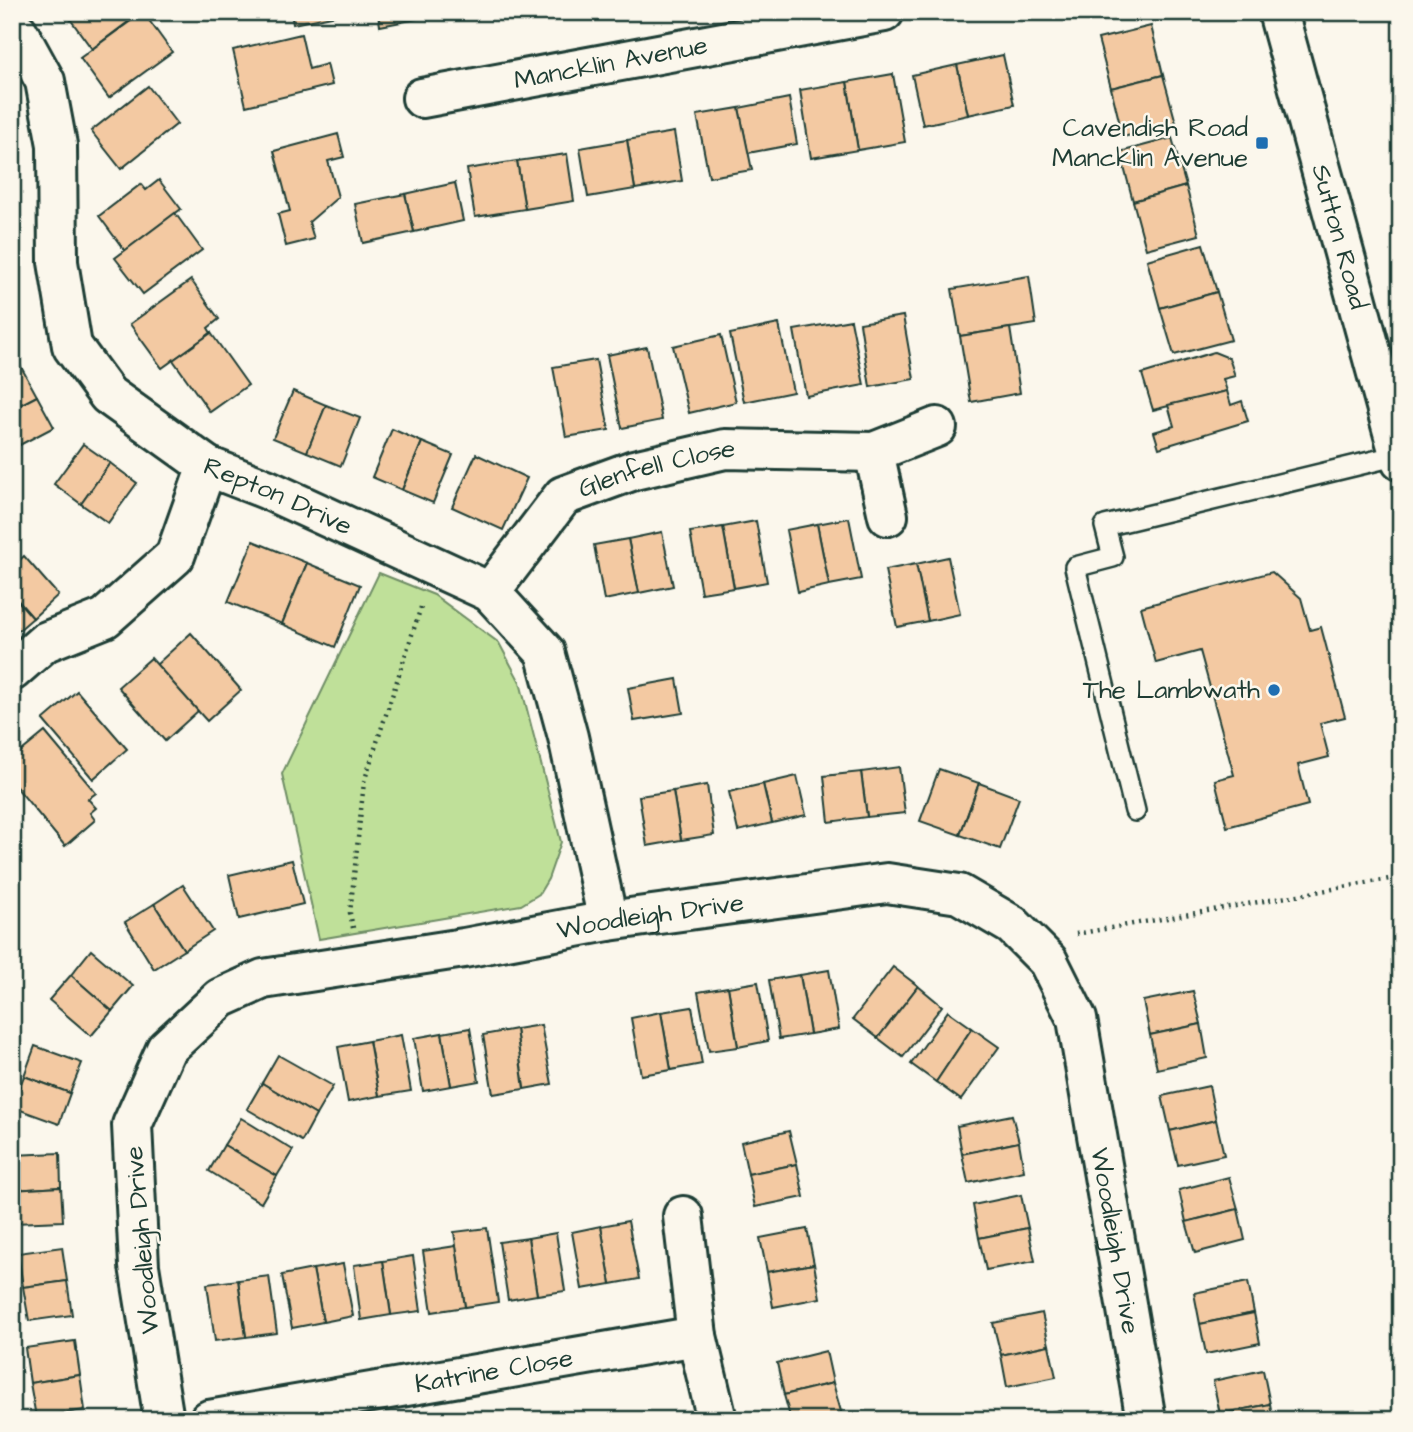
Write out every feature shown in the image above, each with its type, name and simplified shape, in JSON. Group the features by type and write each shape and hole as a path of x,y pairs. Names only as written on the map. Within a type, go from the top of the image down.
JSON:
{"street":[{"name":"Mancklin Avenue","path":"422,98 884,12"},
{"name":"Sutton Road","path":"1278,12 1400,457"},
{"name":"Repton Drive","path":"12,28 18,32 45,81 57,145 58,262 72,346 108,395 207,466 265,489 489,592 545,652 568,737 608,921"},
{"name":"Glenfell Close","path":"489,592 563,496 634,470 725,449 874,452 937,427"},
{"path":"874,452 888,516"},
{"path":"12,671 45,642 105,618 174,556 207,466"},
{"name":"Woodleigh Drive","path":"163,1420 139,1266 132,1125 166,1049 221,998 263,979 608,921 887,883 959,894 1012,925 1048,961 1077,1019 1146,1420"},
{"path":"683,1216 697,1336 717,1420"},
{"name":"Katrine Close","path":"209,1420 697,1336"}],"lane":[{"path":"1135,811 1075,566 1113,557 1105,526 1400,457"}],"path":[{"path":"360,964 350,913 364,782 435,566"},
{"path":"1048,961 1073,935 1401,877"}],"green space":[{"path":"379,573 434,595 499,643 520,682 561,842 548,879 539,894 521,905 319,939 282,774"}],"building":[{"path":"65,12 121,12 128,22 92,49"},
{"path":"143,12 172,52 109,98 80,58"},
{"path":"291,12 351,12 293,24"},
{"path":"378,12 432,12 433,16 380,26"},
{"path":"432,12 456,12 433,16"},
{"path":"1151,26 1163,75 1111,88 1098,39"},
{"path":"301,34 309,69 327,64 332,85 246,106 233,50"},
{"path":"1003,55 1014,105 968,115 957,65"},
{"path":"957,65 968,115 923,125 912,75"},
{"path":"893,74 905,142 858,150 847,82"},
{"path":"1163,75 1176,123 1123,137 1111,88"},
{"path":"847,82 858,150 811,158 800,90"},
{"path":"148,86 177,124 121,169 91,131"},
{"path":"789,98 797,144 748,153 739,108"},
{"path":"739,108 752,170 709,177 697,115"},
{"path":"674,132 682,181 635,189 627,140"},
{"path":"338,134 344,157 328,161 338,197 309,222 314,239 286,246 278,214 290,211 274,151"},
{"path":"1172,138 1186,186 1133,201 1120,152"},
{"path":"627,140 635,189 588,197 580,148"},
{"path":"567,154 574,201 525,209 517,161"},
{"path":"517,161 525,209 475,217 467,169"},
{"path":"159,180 181,209 125,251 99,216 141,184 146,190"},
{"path":"455,183 463,221 414,232 405,194"},
{"path":"1186,186 1199,235 1146,249 1133,201"},
{"path":"405,194 414,232 363,243 355,204"},
{"path":"175,213 202,250 143,294 115,258"},
{"path":"1203,244 1217,292 1160,308 1147,260"},
{"path":"1029,276 1036,324 960,336 952,289"},
{"path":"191,280 219,319 208,328 211,333 162,368 130,324"},
{"path":"1217,292 1231,340 1174,355 1160,308"},
{"path":"903,316 914,379 870,387 860,323"},
{"path":"851,320 864,385 806,396 794,330"},
{"path":"779,324 793,392 744,402 730,334"},
{"path":"1010,328 1020,393 971,402 960,336"},
{"path":"211,333 248,385 210,412 173,360"},
{"path":"721,335 736,402 689,413 673,346"},
{"path":"647,347 662,420 622,428 607,355"},
{"path":"1214,352 1229,358 1235,376 1223,379 1227,391 1153,410 1142,374"},
{"path":"596,360 609,430 566,437 553,367"},
{"path":"20,365 37,396 12,409 12,369"},
{"path":"293,391 326,405 307,452 273,438"},
{"path":"1227,391 1231,405 1242,401 1248,421 1159,448 1154,432 1174,426 1168,405"},
{"path":"37,396 54,427 12,449 12,409"},
{"path":"326,405 360,418 341,466 307,452"},
{"path":"392,429 422,442 402,490 372,477"},
{"path":"422,442 453,455 433,503 402,490"},
{"path":"83,444 110,463 81,504 54,484"},
{"path":"476,454 527,478 503,530 452,507"},
{"path":"110,463 137,483 108,523 81,504"},
{"path":"849,518 861,579 829,585 817,524"},
{"path":"756,521 767,582 734,588 723,527"},
{"path":"817,524 829,585 798,592 786,530"},
{"path":"723,527 734,588 701,593 690,532"},
{"path":"662,532 673,586 639,593 628,539"},
{"path":"628,539 639,593 604,600 594,545"},
{"path":"253,541 307,563 282,624 228,602"},
{"path":"24,556 58,595 33,618 12,594 12,567"},
{"path":"948,557 960,614 928,621 916,564"},
{"path":"307,563 360,585 335,647 282,624"},
{"path":"916,564 928,621 897,627 885,570"},
{"name":"The Lambwath","path":"1272,572 1301,598 1310,630 1321,627 1345,717 1320,723 1329,757 1298,765 1308,805 1227,827 1215,780 1234,775 1200,651 1156,663 1141,607"},
{"path":"12,594 33,618 12,636"},
{"path":"191,633 241,690 207,721 156,665"},
{"path":"151,658 198,711 165,741 118,687"},
{"path":"677,679 683,713 634,721 628,688"},
{"path":"77,691 127,749 93,779 43,720"},
{"path":"45,732 96,793 88,799 96,808 90,813 95,820 65,846 12,782 12,759"},
{"path":"899,767 905,813 867,817 861,772"},
{"path":"939,769 979,783 960,835 920,821"},
{"path":"861,772 867,817 829,822 824,776"},
{"path":"797,776 806,815 772,823 763,784"},
{"path":"979,783 1019,798 1000,849 960,835"},
{"path":"763,784 772,823 738,831 729,792"},
{"path":"707,785 714,835 681,840 673,791"},
{"path":"673,791 681,840 647,846 639,796"},
{"path":"292,860 303,904 239,919 229,875"},
{"path":"183,885 213,931 184,950 154,904"},
{"path":"154,904 184,950 154,969 125,922"},
{"path":"91,950 133,986 112,1011 71,975"},
{"path":"893,967 918,986 878,1038 853,1019"},
{"path":"829,970 839,1029 810,1034 800,975"},
{"path":"71,975 112,1011 91,1036 49,1000"},
{"path":"800,975 810,1034 779,1039 769,980"},
{"path":"758,982 768,1041 738,1047 728,987"},
{"path":"918,986 942,1006 903,1057 878,1038"},
{"path":"728,987 738,1047 709,1051 698,992"},
{"path":"1193,991 1201,1024 1150,1035 1143,1001"},
{"path":"692,1007 702,1064 671,1070 661,1012"},
{"path":"948,1011 972,1028 936,1082 911,1064"},
{"path":"661,1012 671,1070 641,1075 631,1018"},
{"path":"1201,1024 1207,1058 1157,1069 1150,1035"},
{"path":"541,1025 552,1084 524,1089 516,1029"},
{"path":"470,1028 479,1081 451,1086 442,1033"},
{"path":"972,1028 999,1047 961,1100 936,1082"},
{"path":"516,1029 524,1089 493,1094 483,1035"},
{"path":"442,1033 451,1086 423,1091 414,1038"},
{"path":"401,1035 411,1091 379,1096 369,1041"},
{"path":"369,1041 379,1096 348,1102 338,1047"},
{"path":"35,1046 82,1063 70,1093 24,1076"},
{"path":"278,1055 333,1086 316,1115 262,1083"},
{"path":"24,1076 70,1093 59,1124 12,1107"},
{"path":"262,1083 316,1115 302,1141 247,1109"},
{"path":"1209,1086 1216,1120 1170,1131 1162,1096"},
{"path":"1012,1115 1019,1142 962,1154 957,1126"},
{"path":"241,1118 293,1150 277,1176 224,1145"},
{"path":"1216,1120 1224,1155 1178,1165 1170,1131"},
{"path":"789,1131 797,1164 748,1174 741,1142"},
{"path":"1019,1142 1024,1171 968,1183 962,1154"},
{"path":"224,1145 277,1176 261,1203 209,1171"},
{"path":"60,1153 61,1187 12,1190 12,1155"},
{"path":"797,1164 804,1197 755,1207 748,1174"},
{"path":"1229,1177 1238,1209 1186,1222 1179,1190"},
{"path":"61,1187 63,1221 14,1223 12,1190"},
{"path":"1021,1195 1028,1228 979,1238 973,1205"},
{"path":"1238,1209 1245,1240 1195,1253 1186,1222"},
{"path":"628,1221 639,1279 611,1284 601,1226"},
{"path":"601,1226 611,1284 582,1289 572,1232"},
{"path":"487,1228 498,1302 465,1307 454,1232"},
{"path":"1028,1228 1035,1261 986,1270 979,1238"},
{"path":"807,1229 814,1264 767,1272 760,1238"},
{"path":"556,1233 565,1291 537,1295 528,1238"},
{"path":"528,1238 537,1295 508,1300 499,1242"},
{"path":"456,1246 465,1307 432,1312 423,1251"},
{"path":"62,1247 67,1281 23,1287 18,1253"},
{"path":"413,1256 421,1311 391,1315 383,1261"},
{"path":"383,1261 391,1315 361,1320 354,1265"},
{"path":"343,1264 353,1316 323,1322 313,1269"},
{"path":"814,1264 820,1298 773,1307 767,1272"},
{"path":"313,1269 323,1322 292,1328 282,1275"},
{"path":"269,1276 277,1333 246,1337 238,1280"},
{"path":"238,1280 246,1337 215,1341 207,1284"},
{"path":"67,1281 72,1315 29,1321 23,1287"},
{"path":"1248,1282 1254,1313 1200,1324 1194,1293"},
{"path":"1042,1313 1049,1345 1001,1355 993,1323"},
{"path":"1254,1313 1260,1343 1206,1354 1200,1324"},
{"path":"75,1341 80,1375 30,1383 25,1348"},
{"path":"1049,1345 1056,1377 1007,1387 1001,1355"},
{"path":"826,1351 833,1383 784,1395 777,1363"},
{"path":"1263,1370 1270,1404 1220,1414 1213,1381"},
{"path":"80,1375 85,1410 36,1417 30,1383"},
{"path":"833,1383 842,1415 823,1420 791,1420 784,1395"},
{"path":"1270,1404 1273,1420 1221,1420 1220,1414"},
{"path":"1060,1410 1062,1420 1015,1420"}],"place":[{"name":"Cavendish Road Mancklin Avenue","path":"1262,143"},
{"name":"The Lambwath","path":"1274,690"}]}
